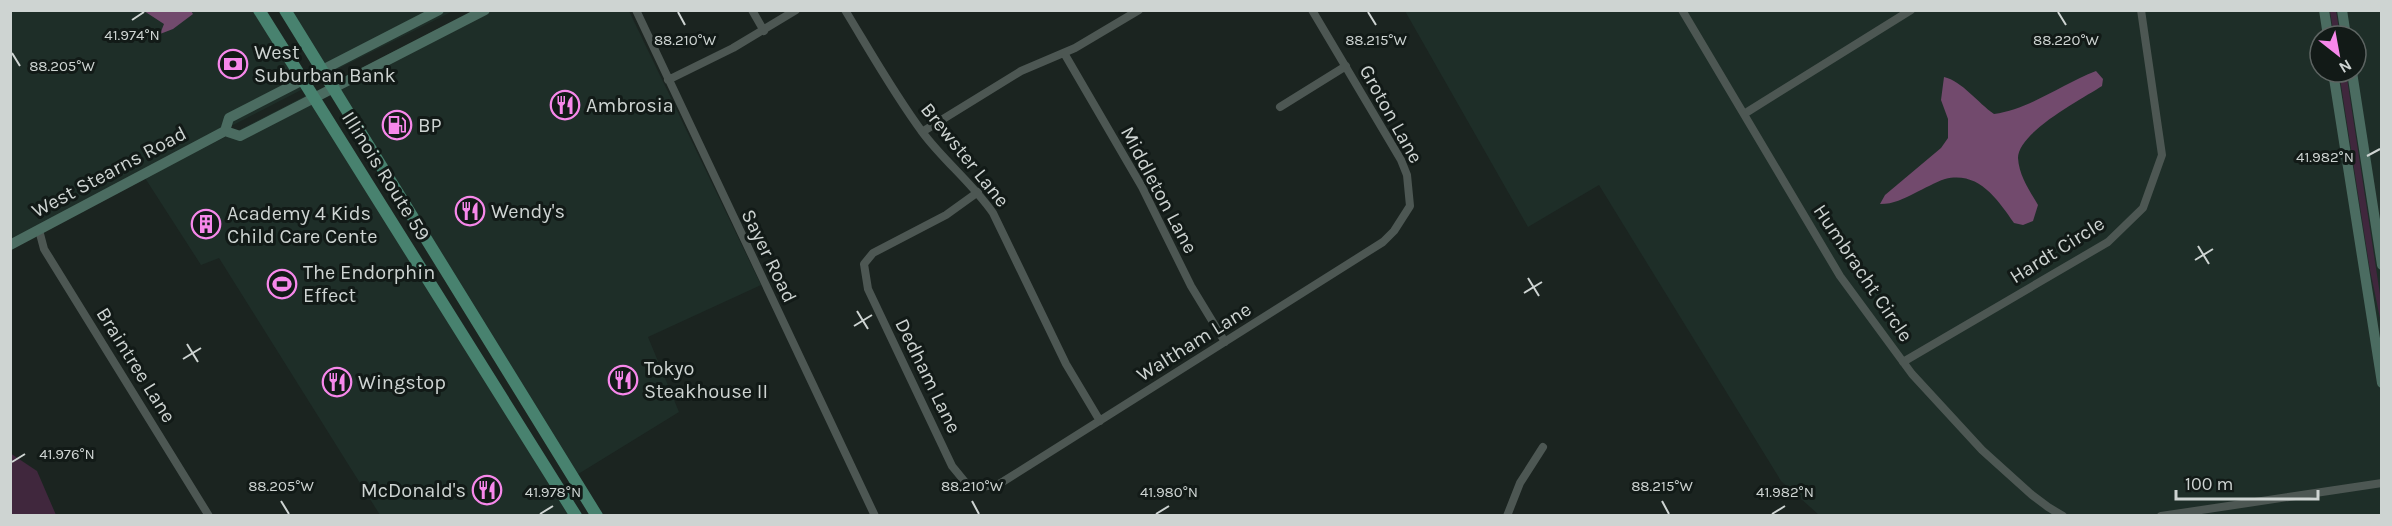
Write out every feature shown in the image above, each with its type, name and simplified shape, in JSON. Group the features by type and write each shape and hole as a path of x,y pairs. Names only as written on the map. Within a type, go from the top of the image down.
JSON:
{"main road":[{"name":"Illinois Route 59","path":"259,10 576,516"},
{"name":"Illinois Route 59","path":"285,10 592,514"},
{"name":"West Stearns Road","path":"10,245 225,131 229,118 438,10"},
{"name":"West Stearns Road","path":"225,131 240,136 485,10"},
{"path":"2335,84 2382,383"},
{"path":"2354,84 2382,265"}],"street":[{"name":"Sayer Road","path":"636,10 875,516"},
{"path":"752,10 764,31"},
{"path":"668,80 764,31 796,10"},
{"name":"Brewster Lane","path":"845,10 922,132 939,154 978,192 998,222 1066,364 1100,421"},
{"path":"922,132 1021,71 1064,53 1139,10"},
{"name":"Groton Lane","path":"1312,10 1401,160 1407,175 1410,206"},
{"name":"Humbracht Circle","path":"1682,10 1842,279 1903,362 1935,401 1982,450 2032,495 2063,516"},
{"path":"1744,114 1911,10"},
{"name":"Hardt Circle","path":"1903,362 2108,242 2144,208 2162,155 2141,10"},
{"name":"Middleton Lane","path":"1064,53 1143,187 1191,286 1225,342"},
{"path":"1280,107 1346,66"},
{"name":"Dedham Lane","path":"978,192 946,215 873,253 864,264 868,289 952,465 970,488 980,487"},
{"name":"Waltham Lane","path":"980,487 1004,482 1383,242 1394,231 1410,206"},
{"name":"Braintree Lane","path":"39,230 45,249 209,516"},
{"path":"1507,516 1520,483 1543,447"},
{"path":"2161,516 2382,483"}],"shaded area":[{"path":"11,11 254,11 303,89 11,239"},
{"path":"144,11 191,11 193,14 173,29 160,34 164,24"},
{"path":"286,11 453,11 326,75"},
{"path":"473,11 629,11 761,285 648,337 679,412 575,476 330,84"},
{"path":"1405,11 2381,11 2381,515 1819,515 1781,481 1599,185 1528,227"},
{"path":"2330,11 2336,11 2338,24 2332,24"},
{"path":"2096,71 2103,79 2102,86 2052,117 2028,138 2021,148 2018,158 2020,171 2038,205 2033,221 2023,225 2014,223 1994,196 1968,179 1941,180 1898,201 1880,204 1885,195 1941,148 1948,138 1948,119 1941,100 1944,77 1964,88 1994,114 2033,102"},
{"path":"2341,84 2348,84 2381,301 2381,323 2370,270"},
{"path":"307,95 570,515 380,515 219,258 201,265 145,178"},
{"path":"10,453 37,471 56,515 11,515"}],"place":[{"name":"West Suburban Bank","path":"233,64"},
{"name":"Ambrosia","path":"565,105"},
{"name":"BP","path":"397,125"},
{"name":"Wendy's","path":"470,211"},
{"name":"Academy 4 Kids Child Care Cente","path":"206,224"},
{"name":"The Endorphin Effect","path":"282,284"},
{"name":"Tokyo Steakhouse II","path":"623,380"},
{"name":"Wingstop","path":"337,382"},
{"name":"McDonald's","path":"487,490"}]}
